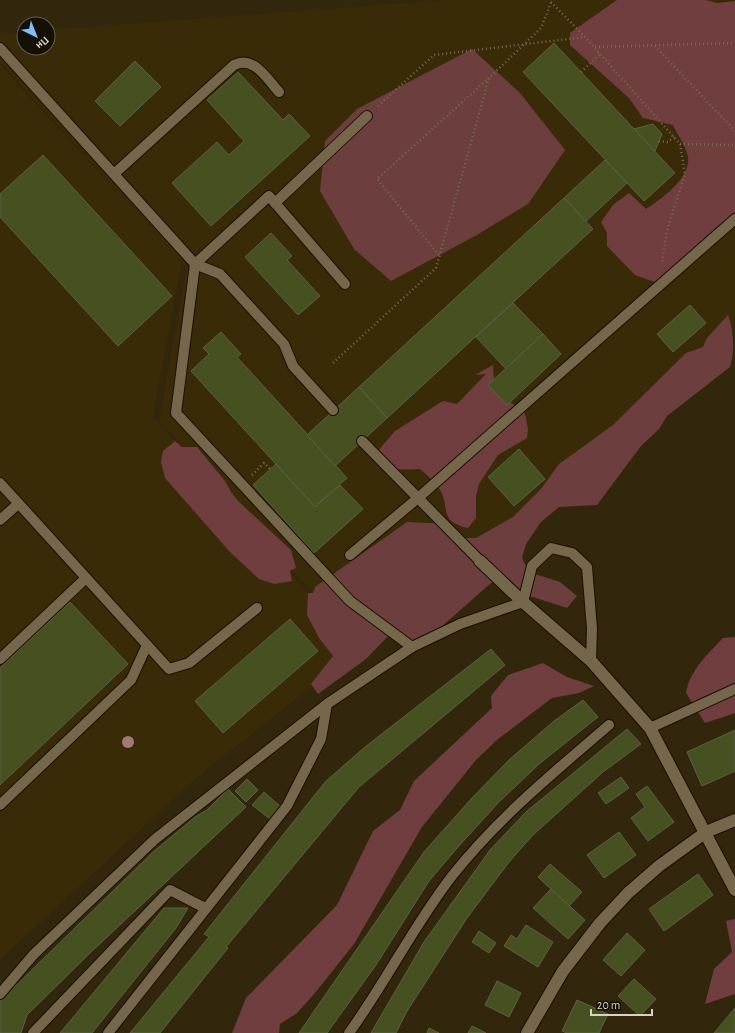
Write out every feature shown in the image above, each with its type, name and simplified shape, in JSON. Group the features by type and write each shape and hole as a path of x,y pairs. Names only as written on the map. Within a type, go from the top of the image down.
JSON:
{"street":[{"path":"480,561 523,602 591,661 650,728 706,832 735,890"},
{"path":"527,1033 563,972 600,923 628,892 659,866 706,832 735,820"}],"lane":[{"path":"0,48 195,264 220,274 284,344 293,366 333,410"},
{"path":"114,174 234,65 241,61 249,62 255,66 279,92"},
{"path":"275,203 367,116"},
{"path":"345,284 269,196 195,264 176,412 350,601 412,647"},
{"path":"350,554 418,498 735,219"},
{"path":"362,441 480,561"},
{"path":"0,483 169,669 190,663 257,608"},
{"path":"0,520 18,504"},
{"path":"0,994 34,954 154,840 327,704 412,647 460,624 523,602 532,566 551,548 572,553 587,567 592,629 591,661"},
{"path":"0,659 86,578"},
{"path":"0,805 131,680 147,645"},
{"path":"650,728 735,689"},
{"path":"108,1033 205,908 287,806 321,739 327,704"},
{"path":"350,1033 403,948 452,877 483,840 517,804 609,725"},
{"path":"33,1033 170,890 205,908"}],"path":[{"path":"439,255 377,179 489,78 541,28 551,1 680,144 684,174 667,230 658,286"},
{"path":"367,116 434,54 585,37"},
{"path":"594,47 735,43"},
{"path":"655,46 735,131"},
{"path":"581,72 600,54"},
{"path":"333,363 436,268 489,78"},
{"path":"659,141 668,142 674,137"},
{"path":"680,144 735,146"},
{"path":"254,473 264,463 270,470"}],"shaded area":[{"path":"447,0 735,0 735,326 366,652 159,421 187,267 182,261 153,416 358,650 195,779 0,960 0,65 157,234 0,62 0,34 16,33 16,56 56,56 56,29"},
{"path":"617,0 706,0 717,3 735,1 735,227 671,280 655,282 635,275 607,246 607,233 601,222 613,205 629,193 646,209 653,205 676,186 686,170 688,161 686,149 673,125 643,118 629,98 570,45 570,33"},
{"path":"472,49 520,93 565,150 528,204 475,236 391,281 354,249 320,191 325,141 357,109"},
{"path":"728,315 732,328 733,341 733,355 730,367 667,416 659,429 641,446 597,505 559,507 541,522 526,544 522,558 529,572 560,582 577,596 567,608 520,593 499,576 432,635 413,641 393,631 366,659 318,694 311,684 333,656 319,638 307,615 308,593 313,593 315,587 407,522 447,524 464,538 476,538 513,517 541,489 559,464 613,425 686,353 703,347 707,338"},
{"path":"493,365 494,381 509,401 525,414 528,429 527,438 498,455 479,484 476,496 476,518 468,528 452,522 446,513 445,502 440,490 420,469 405,470 396,468 387,463 377,452 395,431 443,401 457,404 486,374 475,375"},
{"path":"175,441 182,447 197,447 225,481 238,501 291,550 296,568 290,571 292,581 274,584 259,579 230,552 165,478 161,462 163,451"},
{"path":"735,637 735,713 705,723 686,693 688,685 700,663 723,638"},
{"path":"543,663 567,677 594,686 579,693 552,698 498,739 476,760 422,827 354,944 297,1013 280,1024 279,1033 232,1033 246,998 337,905 373,831 400,810 414,781 492,708 491,696 508,675"},
{"path":"735,919 735,994 705,1004 714,969 732,952 726,921"}],"building":[{"path":"554,43 675,173 644,201 523,72"},
{"path":"135,61 161,87 120,126 95,101"},
{"path":"238,72 283,120 289,114 310,136 211,226 172,183 217,142 229,155 244,141 207,100"},
{"path":"653,124 662,134 655,151 634,129"},
{"path":"43,155 172,296 118,346 0,217 0,194"},
{"path":"605,160 627,183 585,222 564,198"},
{"path":"564,198 593,229 387,418 359,387"},
{"path":"271,233 292,256 287,260 320,296 298,315 245,257"},
{"path":"513,303 543,334 506,369 476,337"},
{"path":"690,305 706,323 673,352 657,334"},
{"path":"221,332 241,354 237,357 347,478 315,507 191,371 209,354 203,348"},
{"path":"543,334 561,354 507,405 488,385"},
{"path":"359,387 387,418 335,466 307,435"},
{"path":"519,449 545,479 514,506 488,477"},
{"path":"276,464 315,507 340,485 363,509 314,553 253,485"},
{"path":"70,602 128,664 0,785 0,668"},
{"path":"290,619 318,651 223,733 195,701"},
{"path":"491,649 505,665 359,787 226,947 228,948 160,1033 130,1033 209,937 204,934 326,781 365,747"},
{"path":"583,700 598,717 539,764 498,803 458,847 429,881 376,965 327,1033 299,1033 424,852 471,799 509,760 554,721"},
{"path":"627,729 641,744 603,772 533,835 509,862 467,918 407,1011 396,1033 371,1033 424,942 490,850 526,812"},
{"path":"735,730 735,771 702,786 687,752"},
{"path":"621,777 629,788 606,804 598,793"},
{"path":"247,779 258,790 246,802 235,791"},
{"path":"647,786 674,822 648,841 631,818 645,807 636,794"},
{"path":"228,789 246,807 90,953 27,1015 21,1033 0,1033 0,1001 153,852 195,817 207,810"},
{"path":"264,792 281,807 270,819 252,805"},
{"path":"619,832 636,855 604,878 587,855"},
{"path":"550,864 582,892 569,906 538,877"},
{"path":"698,874 713,895 664,931 649,909"},
{"path":"551,889 585,920 568,939 533,908"},
{"path":"164,908 188,908 176,928 92,1033 60,1033"},
{"path":"526,925 553,942 538,967 504,946 511,935 517,939"},
{"path":"479,931 496,943 489,953 472,942"},
{"path":"627,933 645,950 621,976 603,960"},
{"path":"634,979 656,999 640,1016 618,996"},
{"path":"497,981 521,993 509,1017 485,1005"},
{"path":"577,1000 608,1014 599,1033 567,1033 562,1031"},
{"path":"735,1008 735,1033 714,1033"},
{"path":"472,1026 486,1033 468,1033"},
{"path":"429,1028 439,1033 427,1033"}]}
